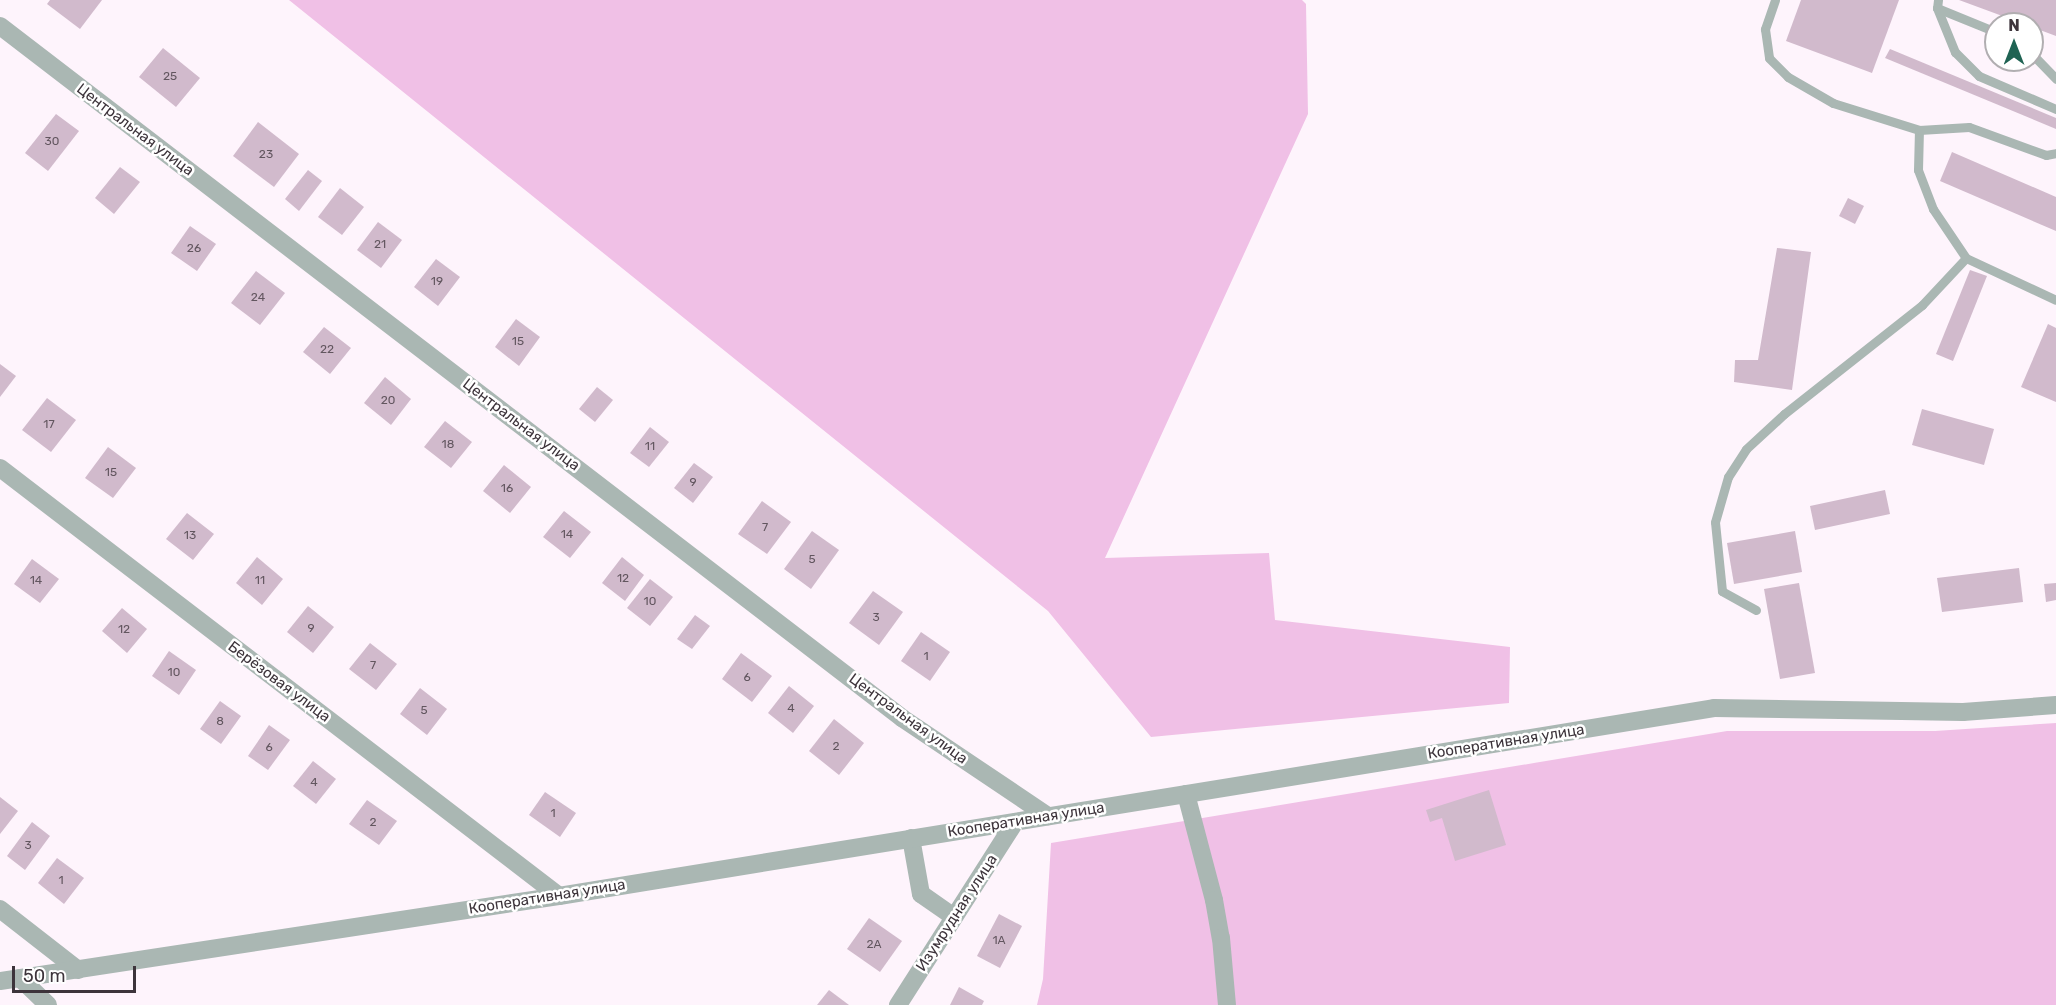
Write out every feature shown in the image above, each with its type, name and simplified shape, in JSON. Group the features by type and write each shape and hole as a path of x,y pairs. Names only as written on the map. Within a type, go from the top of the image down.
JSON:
{"street":[{"name":"Центральная улица","path":"0,26 902,718 1048,816"},
{"name":"Берёзовая улица","path":"0,468 559,896"},
{"name":"Кооперативная улица","path":"0,981 559,896 1714,708 1963,712 2056,705"},
{"path":"1186,794 1214,900 1221,938 1227,1005"},
{"name":"Изумрудная улица","path":"898,1005 1015,822"},
{"path":"912,838 921,894 954,917"},
{"path":"0,909 78,970"},
{"path":"20,978 48,1005"}],"lane":[{"path":"1775,0 1766,29 1769,58 1788,77 1833,103 1919,130 1969,128 2046,155 2056,153"},
{"path":"1937,4 1984,26"},
{"path":"1937,4 1955,52 1979,76 2056,109"},
{"path":"2044,66 2056,79"},
{"path":"1919,130 1918,170 1933,209 1966,258 2056,300"},
{"path":"1756,610 1722,591 1714,522 1728,477 1746,449 1784,414 1922,305 1966,258"}],"shaded area":[{"path":"289,0 1302,0 1306,4 1308,114 1105,558 1269,553 1275,620 1510,647 1509,703 1151,737 1048,611"},
{"path":"2056,723 2056,1005 1037,1005 1043,979 1051,843 1727,731 1935,731"}],"building":[{"path":"50,0 102,0 80,29 47,4"},
{"path":"1801,0 1899,0 1872,73 1786,41"},
{"path":"1959,0 2056,0 2056,36 2044,32 2044,12 1992,12"},
{"path":"163,48 200,78 176,107 139,77"},
{"path":"1890,49 2056,118 2056,129 1885,58"},
{"path":"56,114 79,131 48,171 25,153"},
{"path":"258,122 299,154 274,187 233,156"},
{"path":"1952,152 2056,197 2056,231 1940,181"},
{"path":"120,167 140,182 114,214 95,198"},
{"path":"308,170 322,181 299,211 285,199"},
{"path":"340,188 364,207 342,235 318,217"},
{"path":"1848,198 1864,206 1855,224 1839,216"},
{"path":"378,222 402,240 381,268 357,250"},
{"path":"190,226 216,244 197,271 171,253"},
{"path":"1777,248 1811,252 1792,390 1734,382 1735,360 1758,360"},
{"path":"436,259 460,277 438,306 414,287"},
{"path":"1970,270 1987,276 1953,361 1936,354"},
{"path":"256,271 285,293 260,325 231,303"},
{"path":"516,319 540,337 519,366 495,347"},
{"path":"2048,324 2056,328 2056,402 2021,387"},
{"path":"324,327 351,348 330,374 303,352"},
{"path":"0,364 16,376 0,397"},
{"path":"385,377 411,399 391,425 364,403"},
{"path":"597,387 613,400 595,422 579,409"},
{"path":"47,398 76,420 51,452 22,430"},
{"path":"1922,409 1994,429 1984,465 1912,445"},
{"path":"445,421 472,442 451,468 424,447"},
{"path":"650,427 669,442 649,467 630,453"},
{"path":"108,447 136,468 113,498 85,478"},
{"path":"694,463 713,477 693,503 674,488"},
{"path":"504,465 531,487 510,513 483,491"},
{"path":"1885,490 1890,514 1815,530 1810,506"},
{"path":"762,501 791,522 767,554 738,534"},
{"path":"564,511 591,532 570,558 543,537"},
{"path":"187,513 214,534 193,560 166,539"},
{"path":"812,531 839,550 811,589 784,569"},
{"path":"1795,531 1802,572 1734,584 1727,543"},
{"path":"257,557 283,579 262,605 236,583"},
{"path":"622,557 644,575 625,601 602,583"},
{"path":"32,559 59,579 40,603 14,584"},
{"path":"2019,568 2023,602 1942,612 1937,578"},
{"path":"650,579 673,597 650,626 627,608"},
{"path":"1799,583 1815,673 1780,679 1764,589"},
{"path":"2056,583 2056,600 2046,602 2044,584"},
{"path":"873,591 903,612 879,645 849,623"},
{"path":"308,606 334,627 313,653 287,632"},
{"path":"122,608 147,629 127,653 102,631"},
{"path":"695,615 710,626 692,649 677,639"},
{"path":"921,632 950,652 930,681 901,661"},
{"path":"370,643 397,664 376,690 349,669"},
{"path":"169,651 196,670 179,695 152,676"},
{"path":"741,653 772,676 752,702 722,679"},
{"path":"789,686 814,706 793,733 768,713"},
{"path":"420,688 447,709 427,735 400,714"},
{"path":"220,701 241,716 221,744 200,729"},
{"path":"834,719 864,743 839,775 809,751"},
{"path":"269,725 290,740 268,770 248,756"},
{"path":"313,761 336,779 316,804 293,786"},
{"path":"1489,790 1506,845 1455,861 1442,818 1430,822 1426,810"},
{"path":"545,792 576,813 560,837 529,815"},
{"path":"0,797 18,811 0,834"},
{"path":"367,800 397,821 379,845 349,824"},
{"path":"32,822 50,836 25,870 7,856"},
{"path":"57,858 84,878 64,904 38,883"},
{"path":"999,914 1022,926 1000,968 977,956"},
{"path":"869,918 902,941 880,972 847,949"},
{"path":"959,987 984,1001 982,1005 950,1005"},
{"path":"829,990 849,1005 817,1005"}]}
